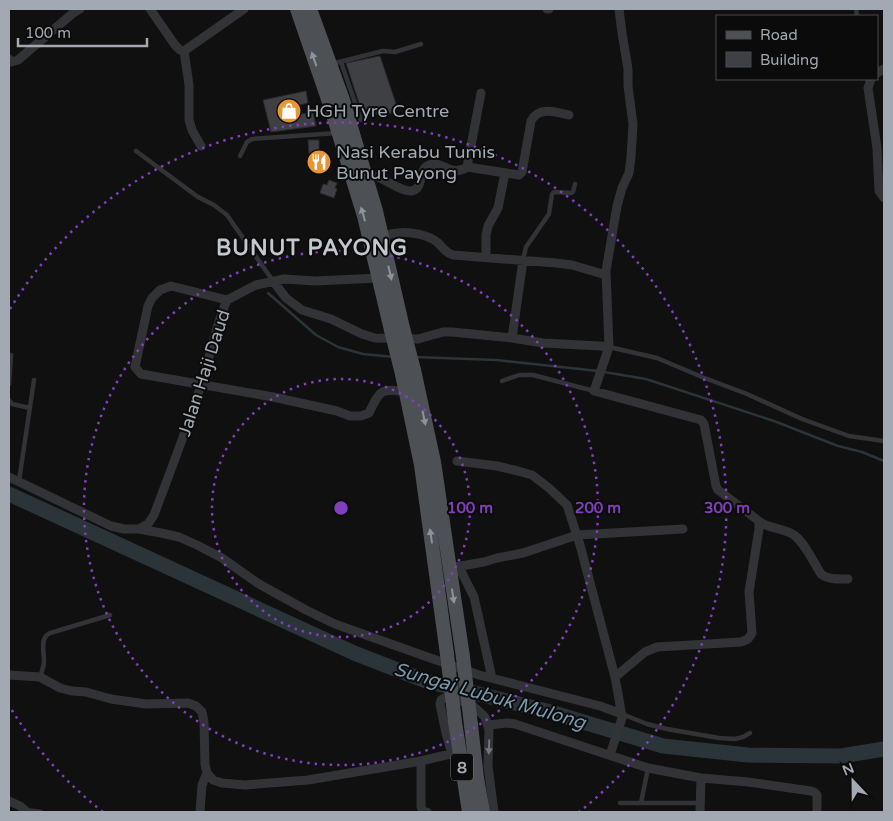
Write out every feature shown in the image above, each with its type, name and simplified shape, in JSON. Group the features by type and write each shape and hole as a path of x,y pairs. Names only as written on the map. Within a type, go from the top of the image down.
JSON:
{"main road":[{"name":"8","path":"296,9 339,133 364,216 379,278 397,329 434,462 452,568 470,725 477,778 484,812"},
{"name":"8","path":"310,9 336,63 335,81 343,100 382,236 397,329"},
{"path":"327,98 332,96 335,91 335,81"},
{"name":"8","path":"408,372 406,392 422,474 447,654 455,722 456,753 469,812"}],"street":[{"path":"150,9 175,45 184,51"},
{"path":"184,51 244,9"},
{"path":"619,9 628,69 628,86 633,124 629,173 617,206 606,271 609,347 594,391 702,420 717,488 759,523 796,536 824,577 829,579 848,579"},
{"path":"10,62 18,60 73,10"},
{"path":"184,51 189,85 189,120 192,130 202,146"},
{"path":"872,80 868,88 877,148 879,192 884,198"},
{"path":"467,167 481,93"},
{"path":"365,176 377,176 405,190 411,191 417,189 423,169 428,165 436,164 455,172 467,167 517,175 522,172 531,121 534,116 538,113 550,111 569,115"},
{"path":"486,257 488,226 498,208 506,173"},
{"path":"382,236 398,232 410,233 426,236 435,241 446,253 453,255 572,265 606,275"},
{"path":"512,338 523,260"},
{"name":"Jalan Haji Daud","path":"138,529 148,524 154,515 181,445 201,384 218,322 227,300 256,285 284,279 315,281 379,278"},
{"path":"272,281 286,298 302,310 332,319 362,334 375,338 418,339 443,332 512,338 543,343 609,347"},
{"path":"227,300 171,286 160,290 152,298 148,306 135,367 138,371 141,374 273,397 337,411 350,416 361,416 369,413 377,396 382,392 390,389 406,392"},
{"path":"457,461 497,466 532,476 567,505 577,535 615,676 622,716 611,751"},
{"path":"9,478 111,526 179,537 197,545 222,558 259,584 335,624 492,678 600,706 622,716"},
{"path":"615,676 645,652 658,647 741,642 748,639 752,633 749,592 759,523"},
{"path":"452,568 523,553 577,535 683,529"},
{"path":"452,568 462,573 474,596 492,678"},
{"path":"9,675 40,677 60,688 86,692 111,699 146,704 188,703 196,706 202,712 204,722 205,765 207,773 213,780 222,783 246,784 308,780 421,761 456,753 446,733 440,704 444,698 456,700 472,705 485,717 488,725 488,766 494,812"},
{"path":"488,725 507,722 515,724 611,751 648,768 701,778 748,782 811,791 817,795 817,812"},
{"path":"421,761 421,808 427,812"},
{"path":"200,812 202,785 207,773"},
{"path":"700,808 701,778"},
{"path":"9,801 20,806 25,811"}],"lane":[{"path":"361,120 336,63 383,51 396,52 421,44"},
{"path":"240,156 248,142 252,139 339,133"},
{"path":"136,151 198,197 214,205 227,215 272,281"},
{"path":"523,260 526,248 549,214 552,194 554,192 571,193 575,184"},
{"path":"609,347 657,358 747,394 802,419 849,436 884,441"},
{"path":"9,384 11,355"},
{"path":"502,381 519,375 533,375 594,391"},
{"path":"18,482 34,380"},
{"path":"9,400 12,404 30,408"},
{"path":"40,677 44,662 43,642 45,637 57,630 110,615"},
{"path":"622,716 667,729 719,738 735,739 750,733"},
{"path":"641,803 648,768"},
{"path":"620,803 700,808"},
{"path":"25,811 41,812"}],"building":[{"path":"380,56 397,107 392,113 368,115 362,112 346,63"},
{"path":"306,91 308,103 278,110 280,118 313,112 316,126 271,132 263,100"},
{"path":"308,140 319,140 319,153 309,154"},
{"path":"329,180 337,183 334,198 320,193 323,184 327,185"}],"waterway":[{"path":"268,293 316,335 338,347 363,354 394,357"},
{"path":"415,357 496,360 598,371"},
{"path":"604,372 646,379 774,421 838,446 862,452 884,461"},
{"name":"Sungai Lubuk Mulong","path":"9,494 354,653 426,681 547,711 663,746 748,755 841,756 884,749"}],"place":[{"name":"HGH Tyre Centre","path":"289,111"},
{"name":"Nasi Kerabu Tumis Bunut Payong","path":"319,162"}],"district":[{"name":"BUNUT PAYONG","path":"312,247"}]}
